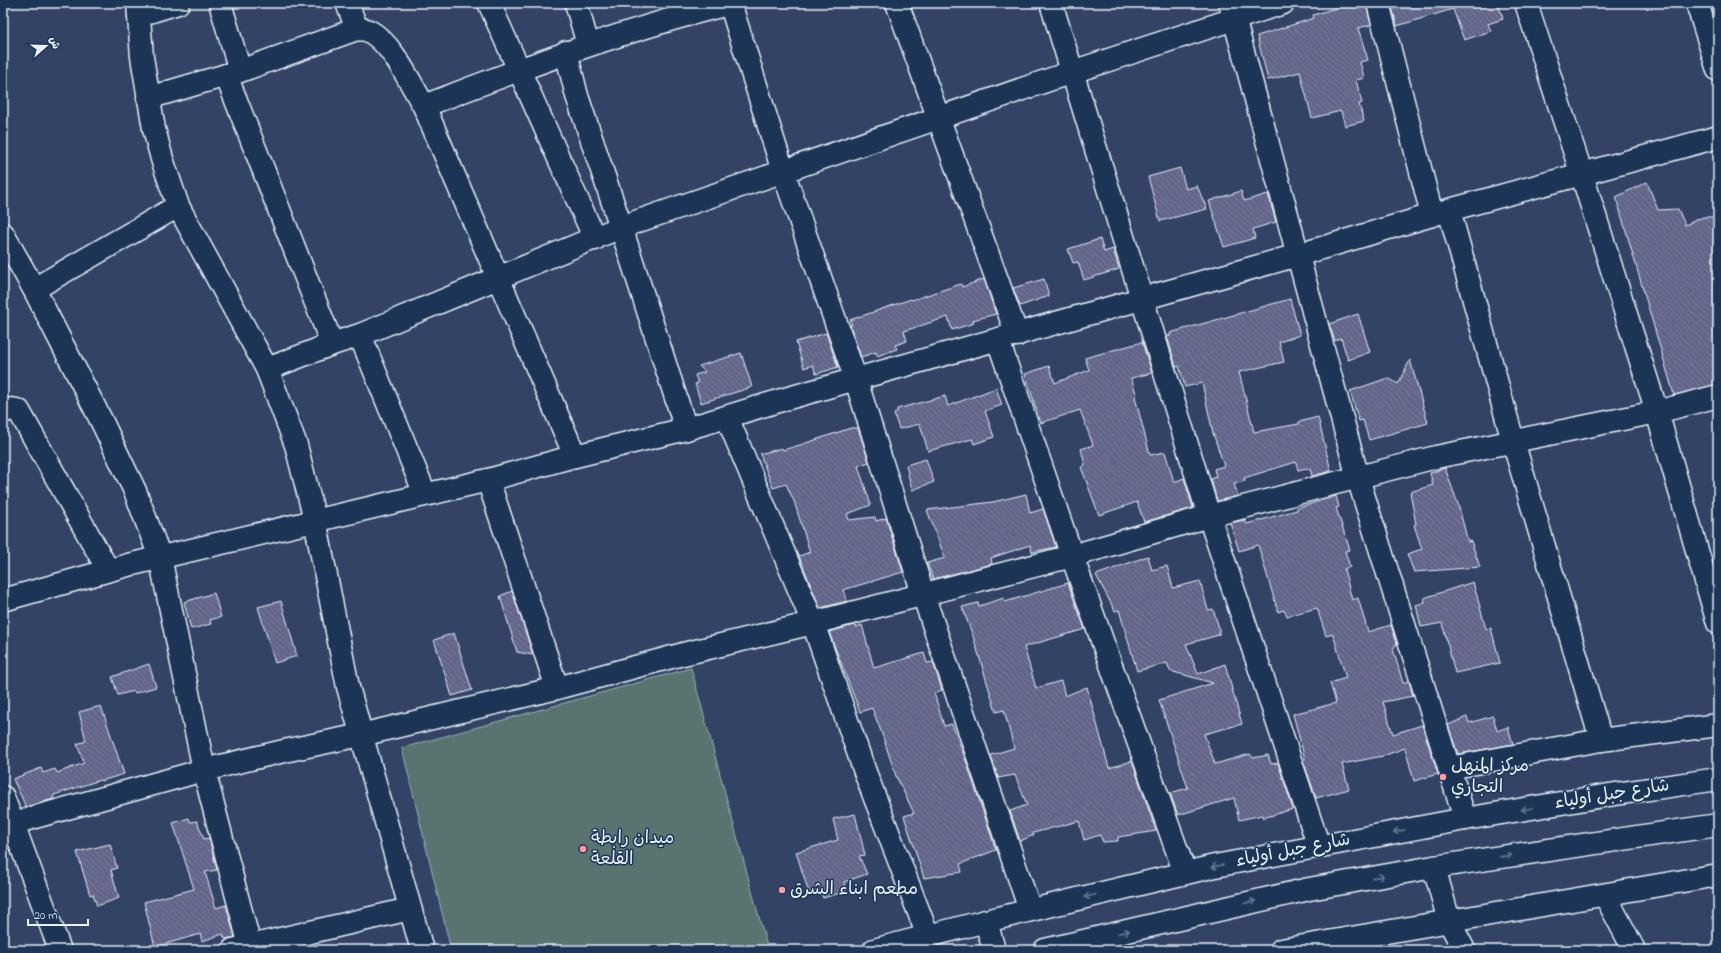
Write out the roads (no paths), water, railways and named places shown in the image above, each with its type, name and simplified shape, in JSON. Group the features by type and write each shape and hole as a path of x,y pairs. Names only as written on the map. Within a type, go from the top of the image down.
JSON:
{"street":[{"path":"178,3 138,9 142,57 148,98 162,159 178,206 267,369 296,445 315,520 348,687 422,950"},
{"path":"220,3 233,73 332,344"},
{"path":"347,3 357,30"},
{"path":"489,3 595,239"},
{"path":"576,3 588,45"},
{"path":"424,106 566,52 650,25 731,3 783,171 856,380 923,594 1030,910"},
{"path":"897,3 938,118 1007,338 1072,556 1184,873"},
{"path":"1051,3 1209,516 1319,847"},
{"path":"267,369 360,335 621,228 1072,72 1232,11 1283,3"},
{"path":"1378,3 1440,213 1513,441 1601,740"},
{"path":"1526,3 1657,412 1718,623"},
{"path":"1697,3 1718,70"},
{"path":"1232,11 1358,478 1465,819"},
{"path":"148,98 233,73 357,30 369,31 382,41 396,60 424,106 575,456"},
{"path":"566,52 577,96 686,429"},
{"path":"3,600 108,570 488,480 575,456 686,429 785,399 1007,338 1142,298 1298,256 1440,213 1718,137"},
{"path":"34,289 178,206"},
{"path":"3,234 34,289 135,491 160,557 204,770 245,949 410,909"},
{"path":"360,335 425,494"},
{"path":"8,824 204,770 361,735 557,688 683,654 813,623 1072,556 1209,516 1436,457 1657,412 1718,396"},
{"path":"3,412 9,409 19,411 108,570"},
{"path":"727,417 813,623 865,772 928,936"},
{"path":"488,480 557,688"},
{"path":"1449,768 1601,740 1718,725"},
{"name":"شارع جبل أولياء","path":"874,950 986,920 1184,873 1465,819 1718,779"},
{"path":"3,797 8,824 60,950"},
{"path":"1045,950 1309,889 1434,867 1718,825"},
{"path":"1434,867 1449,920 1464,950"},
{"path":"1293,949 1449,920 1718,875"},
{"path":"1605,895 1634,950"},
{"path":"986,920 994,950"}],"place":[{"name":"مركز المنهل التجاري","path":"1443,777"},
{"name":"ميدان رابطة القلعة","path":"583,849"},
{"name":"مطعم ابناء الشرق","path":"782,890"}]}
